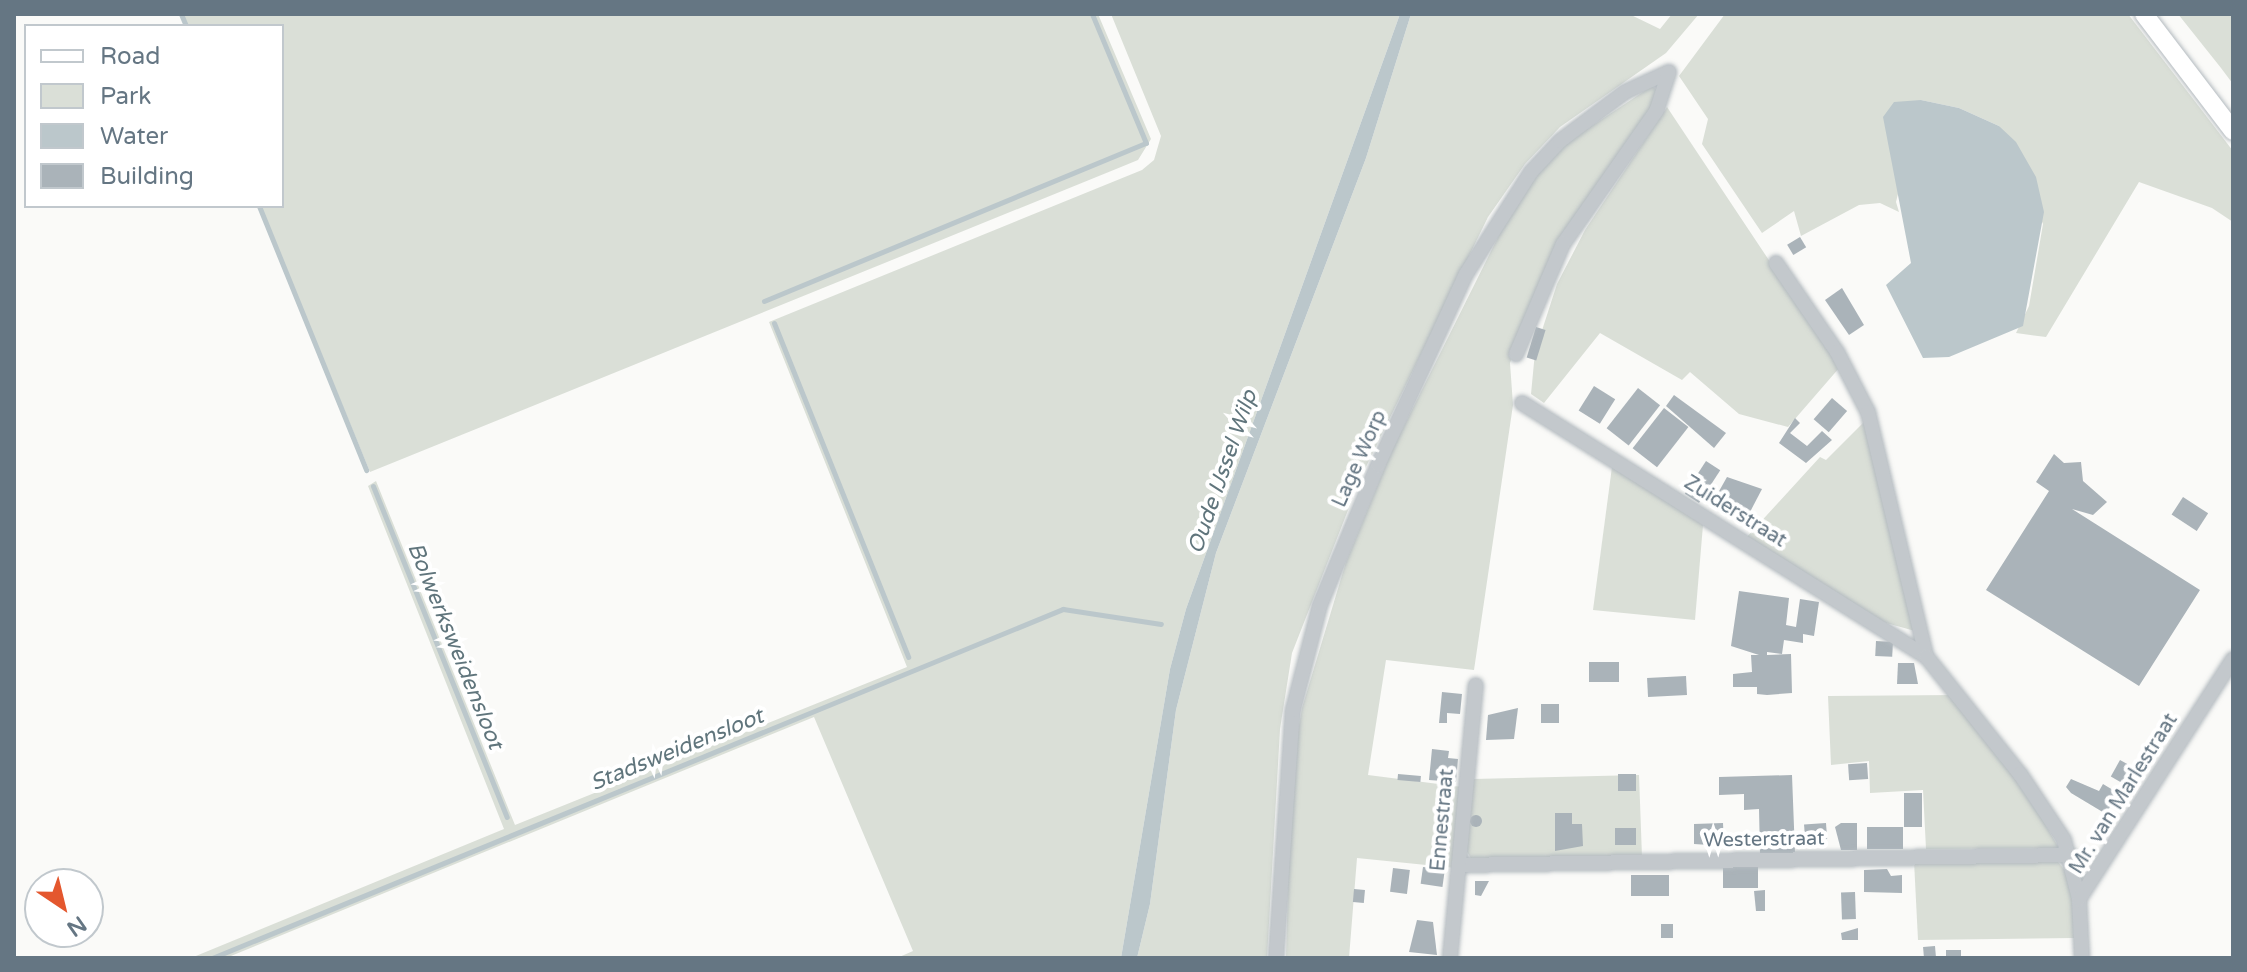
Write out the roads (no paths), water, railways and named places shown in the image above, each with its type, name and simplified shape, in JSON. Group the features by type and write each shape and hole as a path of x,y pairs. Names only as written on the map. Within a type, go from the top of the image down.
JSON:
{"main road":[{"path":"2144,14 2233,131"}],"street":[{"name":"Lage Worp","path":"1276,958 1293,710 1320,605 1378,465 1466,274 1531,172 1560,141 1625,92 1669,72 1657,110 1563,244 1516,354"},
{"name":"Zuiderstraat","path":"1776,263 1837,352 1868,412 1926,656"},
{"name":"Zuiderstraat","path":"1522,403 1926,656 2035,794 2070,855 2079,899"},
{"name":"Mr. van Marlestraat","path":"2082,958 2079,899 2233,659"},
{"name":"Ennestraat","path":"1450,958 1476,685"},
{"name":"Westerstraat","path":"1459,865 2070,855"}],"water":[{"path":"1400,14 1411,14 1366,158 1216,553 1176,710 1150,904 1137,958 1121,958 1170,669 1186,609"},
{"path":"1921,100 1959,108 1999,126 2016,142 2036,177 2044,212 2023,326 1949,357 1923,358 1886,285 1911,263 1883,117 1894,102"}],"waterway":[{"name":"Bolwerksweidensloot","path":"181,14 185,24"},
{"path":"764,301 1146,143 1092,14"},
{"name":"Bolwerksweidensloot","path":"260,208 366,470"},
{"path":"774,323 908,657"},
{"name":"Bolwerksweidensloot","path":"373,486 507,817"},
{"name":"Stadsweidensloot","path":"212,958 1063,609 1161,624"}],"water label":[{"name":"Oude IJssel Wilp","path":"1223,472"}]}
